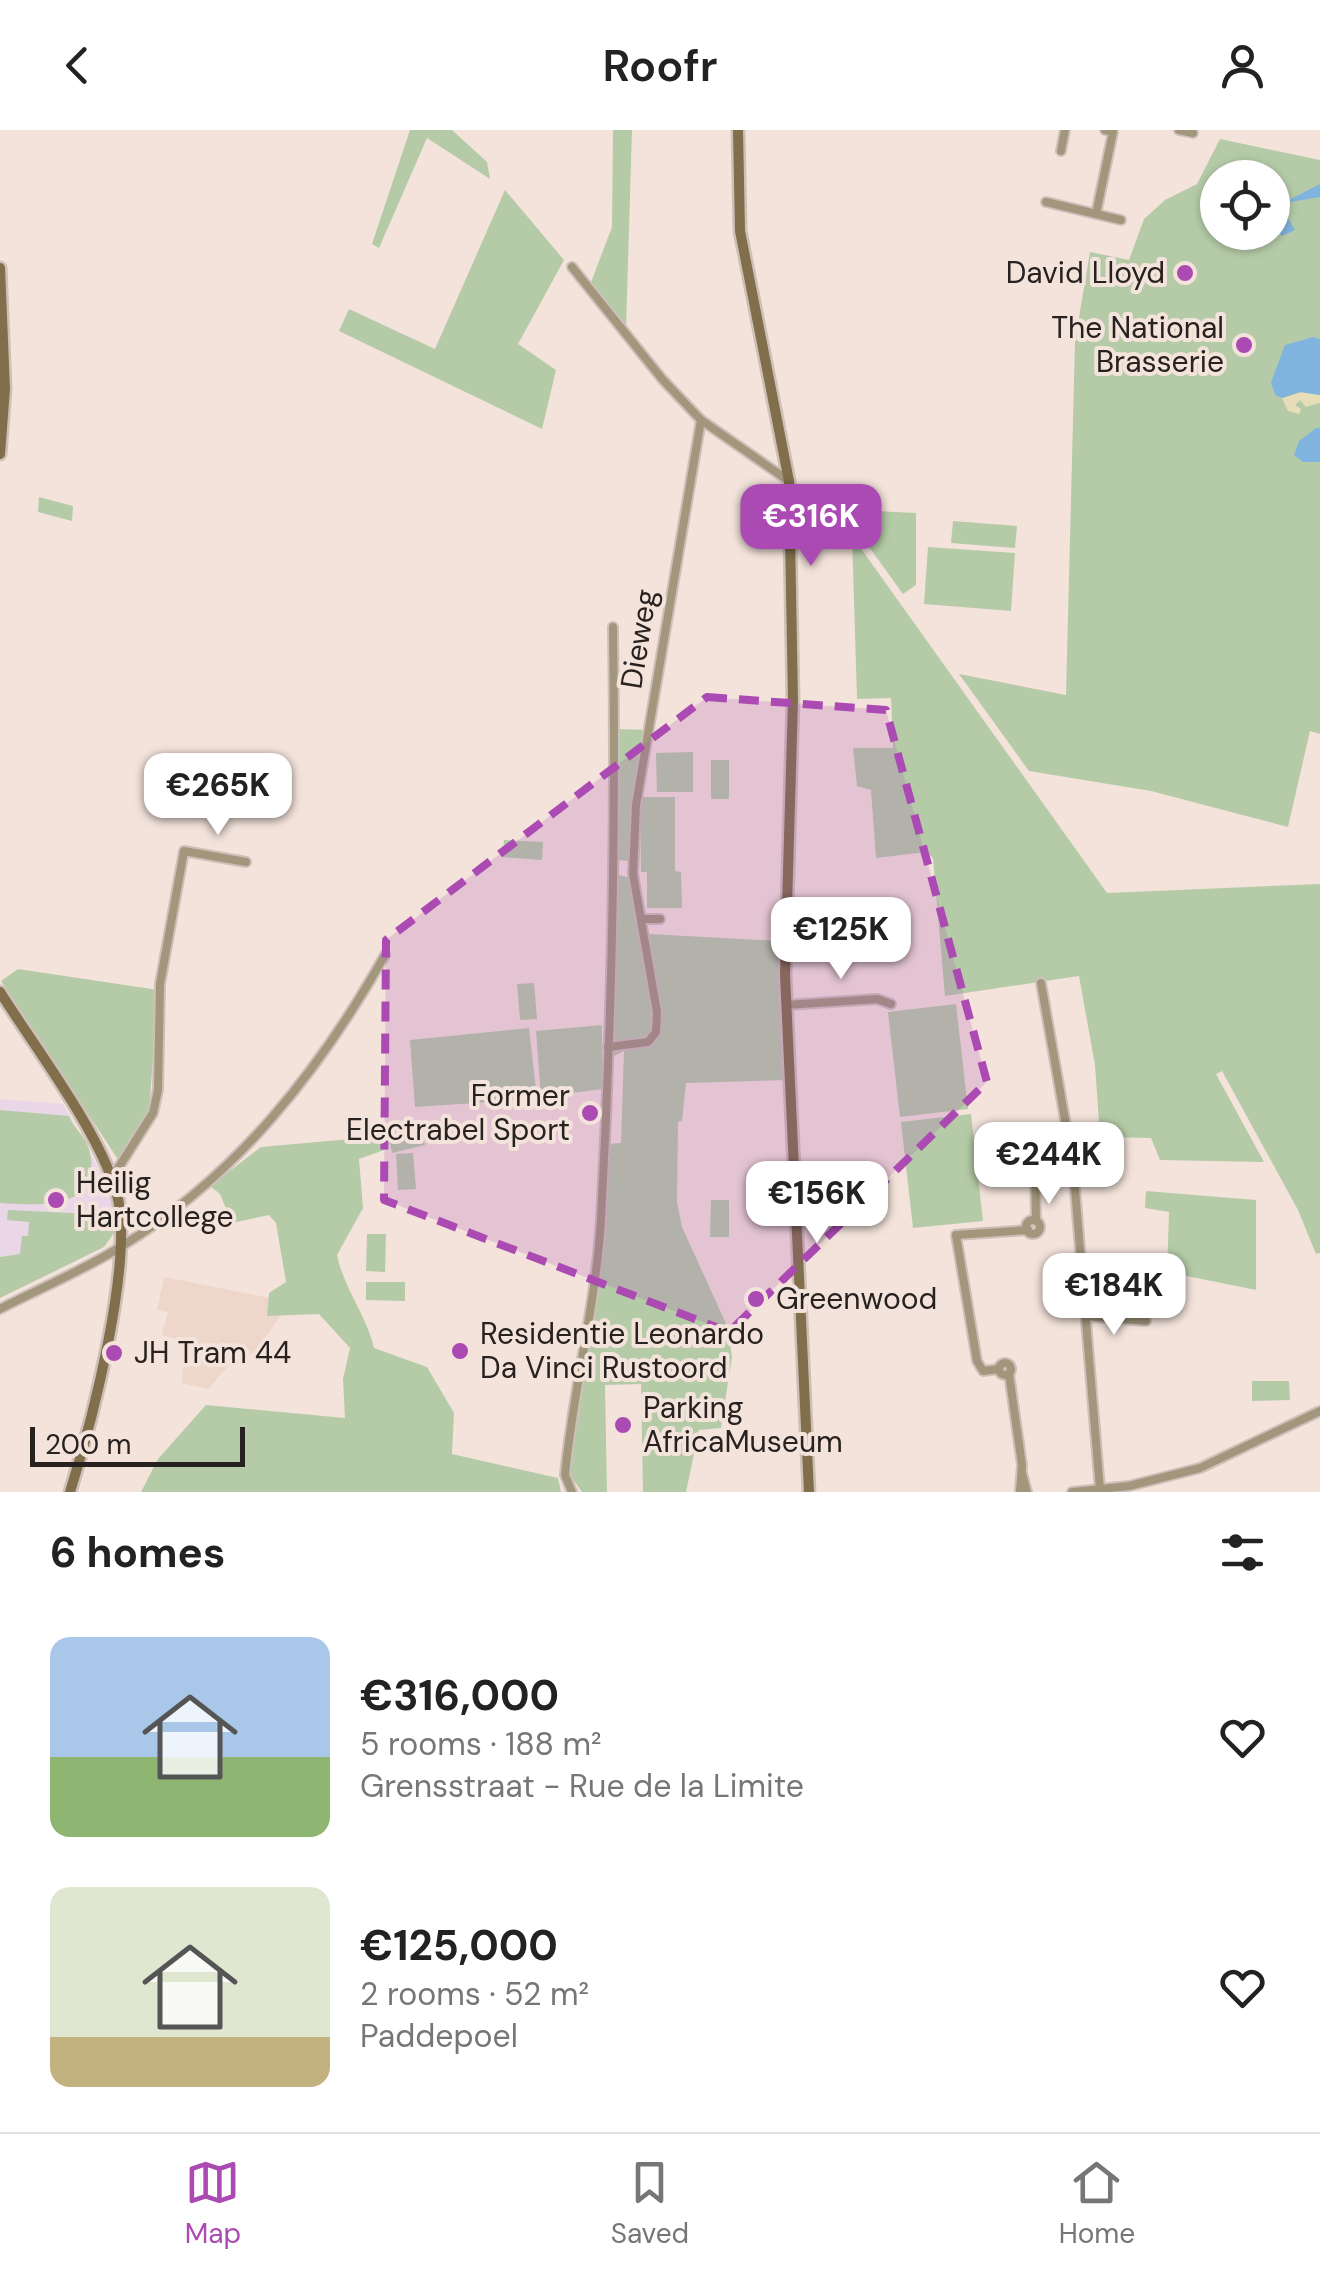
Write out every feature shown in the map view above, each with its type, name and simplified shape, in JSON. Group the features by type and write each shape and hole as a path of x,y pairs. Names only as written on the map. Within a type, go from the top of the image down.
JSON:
{"street":[{"path":"738,130 740,231 789,481 793,704 785,908 786,1005 808,1492"},
{"path":"1061,151 1065,130"},
{"path":"1096,214 1113,132 1105,130"},
{"path":"1179,130 1193,133"},
{"path":"1046,202 1121,220"},
{"path":"572,267 662,380 701,420 789,481"},
{"path":"0,268 6,389 0,454"},
{"name":"Dieweg","path":"608,1047 644,1044 657,1029 633,867 637,792 701,420"},
{"path":"572,1492 564,1475 596,1268 608,1047 615,866 613,627"},
{"path":"112,1178 153,1113 158,1090 160,984 184,851 246,862"},
{"path":"615,866 633,867"},
{"path":"642,919 660,920"},
{"path":"0,1308 123,1246 200,1186 268,1123 340,1034 384,955"},
{"path":"1040,983 1069,1137 1100,1490"},
{"path":"0,992 112,1178 123,1246 86,1434 70,1492"},
{"path":"786,1005 877,999 890,1004"},
{"path":"1024,1492 1008,1364 979,1370 956,1234 1028,1230 1029,1222 1036,1221 1035,1169"},
{"path":"1086,1316 1146,1321"},
{"path":"1072,1492 1100,1490 1200,1468 1320,1411"},
{"path":"1148,1481 1150,1492"}],"highlighted area":[{"path":"707,697 886,710 987,1082 729,1332 384,1200 386,940"}],"shaded area":[{"name":"Heilig Hartcollege","path":"0,1099 63,1104 107,1184 115,1223 104,1247 0,1298"},
{"path":"164,1277 290,1302 256,1351 231,1363 208,1389 182,1383 185,1342 162,1335 168,1312 157,1310"}],"green space":[{"path":"410,130 452,130 487,162 490,179 427,138 379,248 372,244"},
{"path":"613,130 632,130 626,328 590,285 612,227"},
{"path":"1220,139 1320,160 1320,734 1310,731 1288,827 1151,791 1029,771 959,674 1066,695 1075,341 1090,252 1129,260 1144,219 1165,200 1197,184 1200,178 1200,250 1290,250 1290,160 1209,160"},
{"path":"505,190 564,260 518,344 556,370 542,429 339,331 349,309 435,349"},
{"path":"39,497 73,506 72,521 38,512"},
{"path":"855,510 916,513 916,585 903,594 856,529"},
{"path":"953,521 1017,526 1015,548 951,543"},
{"path":"852,536 1107,893 1320,884 1320,1253 1316,1254 1298,1210 1222,1071 1216,1074 1264,1162 1160,1160 1151,1138 1100,1137 1095,1065 1079,976 945,996 933,858 926,852 876,858 871,790 857,786 853,748 893,748 891,698 857,699"},
{"path":"928,547 1015,553 1011,611 924,604"},
{"path":"616,729 646,730 631,810 629,861 618,860"},
{"path":"693,752 693,792 657,792 656,753"},
{"path":"711,760 729,760 729,799 711,799"},
{"path":"640,797 675,797 675,871 681,872 682,908 647,908 647,872 641,872"},
{"path":"504,840 543,842 542,860 503,857"},
{"path":"618,875 636,879 649,934 780,941 785,1080 686,1083 682,1121 678,1122 677,1202 682,1227 728,1328 732,1357 721,1428 699,1430 686,1492 643,1492 641,1384 605,1385 607,1492 582,1492 569,1474 606,1206 608,1144 621,1143 624,1051 612,1057"},
{"path":"18,969 158,990 149,1112 119,1161 1,981"},
{"path":"534,983 537,1019 520,1020 517,984"},
{"path":"956,1004 968,1109 900,1117 888,1012"},
{"path":"602,1025 602,1089 541,1097 536,1031"},
{"path":"529,1028 537,1099 415,1107 410,1040"},
{"path":"0,1110 69,1116 89,1149 91,1169 87,1184 78,1194 49,1203 0,1203"},
{"path":"971,1114 983,1221 913,1228 901,1122"},
{"path":"420,1127 425,1145 392,1153 388,1135"},
{"path":"384,1136 387,1149 359,1159 363,1208 337,1255 374,1348 427,1367 454,1413 452,1454 558,1478 561,1492 141,1492 158,1459 206,1405 345,1418 343,1379 350,1348 319,1314 267,1316 269,1293 286,1282 276,1223 269,1215 232,1223 220,1194 210,1186 261,1147"},
{"path":"413,1153 416,1189 398,1190 396,1154"},
{"path":"1146,1191 1256,1200 1256,1290 1167,1272 1169,1212 1145,1208"},
{"path":"711,1200 729,1200 729,1237 710,1237"},
{"path":"8,1210 114,1215 114,1233 104,1247 0,1298 0,1257 20,1254 22,1236 28,1236 29,1222 7,1220"},
{"path":"367,1234 386,1234 385,1272 366,1271"},
{"path":"366,1282 405,1282 405,1301 366,1300"},
{"path":"1252,1381 1289,1381 1290,1400 1252,1401"}],"sand":[{"path":"1302,392 1320,395 1320,403 1306,407 1300,400 1295,405 1301,409 1299,414 1288,411 1282,398"}],"water":[{"path":"1320,184 1320,197 1290,199"},
{"path":"1313,337 1320,339 1320,395 1275,395 1271,382 1285,345"},
{"path":"1320,428 1320,462 1303,462 1294,455 1299,441"}],"place":[{"name":"David Lloyd","path":"1185,273"},
{"name":"The National Brasserie","path":"1244,345"},
{"name":"Former Electrabel Sport","path":"590,1113"},
{"name":"Heilig Hartcollege","path":"56,1200"},
{"name":"Greenwood","path":"756,1299"},
{"name":"Residentie Leonardo Da Vinci Rustoord","path":"460,1351"},
{"name":"JH Tram 44","path":"114,1353"},
{"name":"Parking AfricaMuseum","path":"623,1425"}]}
